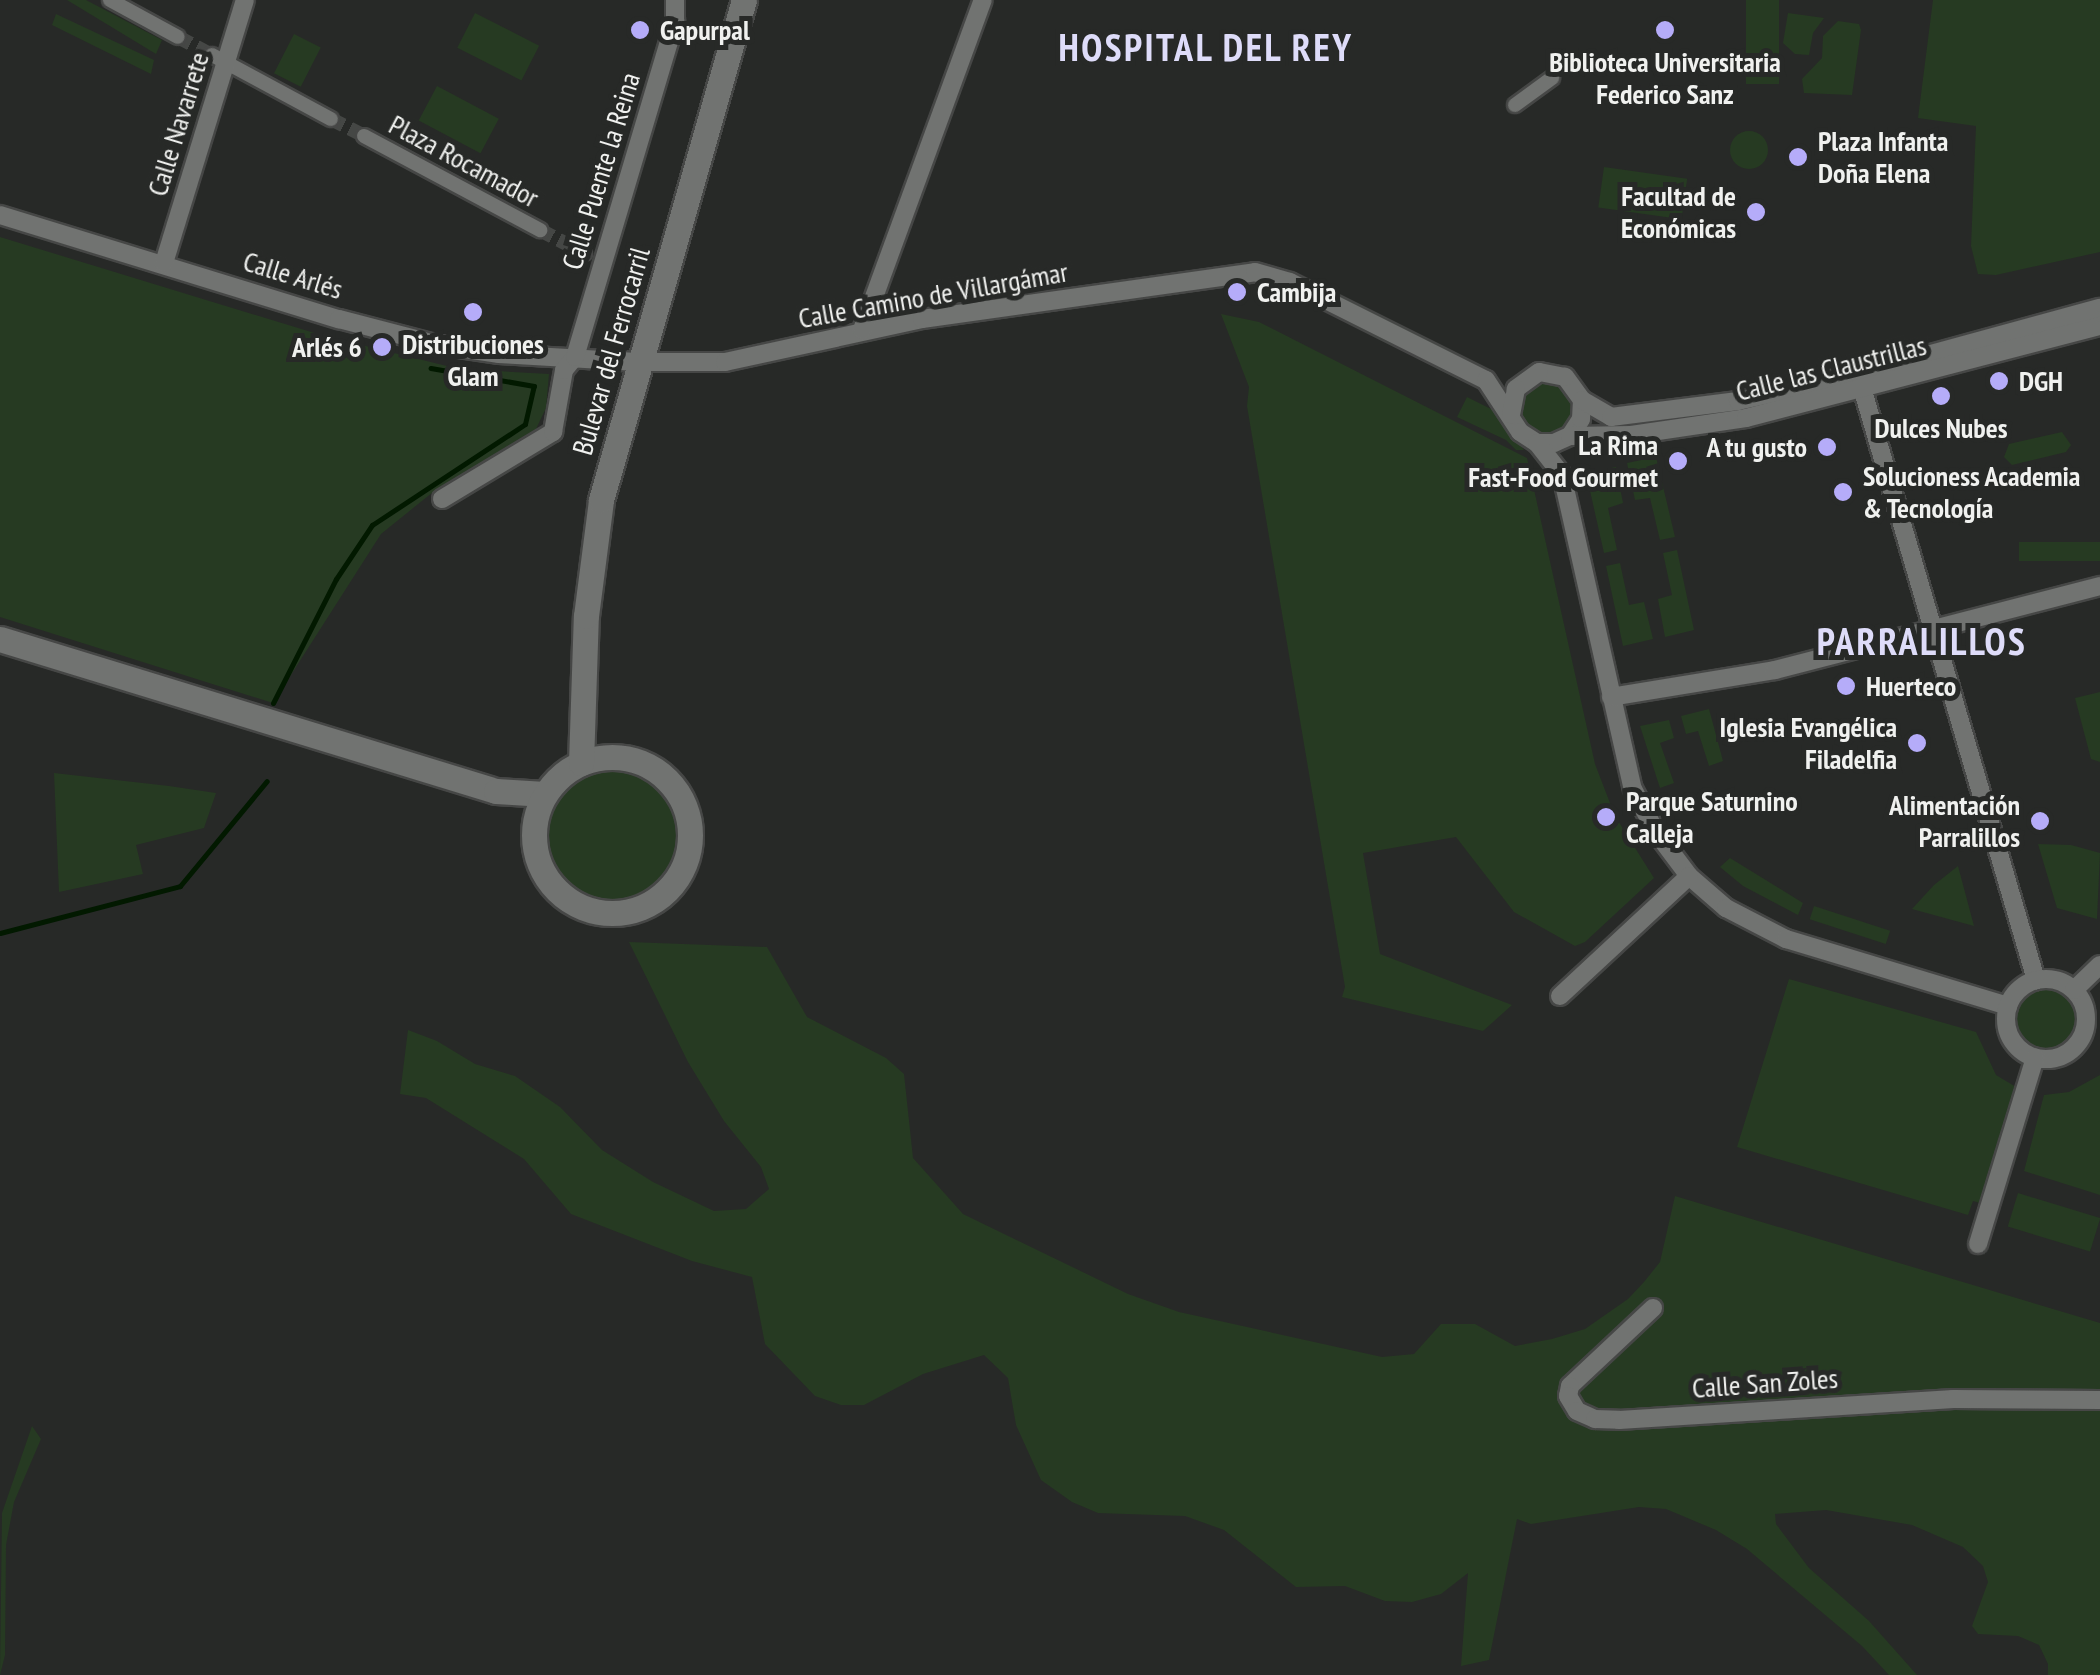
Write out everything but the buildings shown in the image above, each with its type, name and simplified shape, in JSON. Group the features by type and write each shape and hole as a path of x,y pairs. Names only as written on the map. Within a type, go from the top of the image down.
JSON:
{"main road":[{"name":"Bulevar del Ferrocarril","path":"590,760 583,727 586,616 597,526 638,362 744,0"},
{"path":"0,639 496,791 545,794"},
{"path":"590,760 642,762 668,781 686,808 689,855 679,878 663,896 642,908 618,914 594,912 571,903 553,888 540,867 533,844 535,819 545,794 590,760"},
{"path":"496,791 535,819"}],"street":[{"path":"110,0 178,36"},
{"name":"Calle Navarrete","path":"164,263 219,59 245,0"},
{"name":"Calle Puente la Reina","path":"575,357 675,21 675,0"},
{"path":"862,330 983,0"},
{"path":"219,59 330,119"},
{"path":"1515,105 1552,78"},
{"name":"Plaza Rocamador","path":"364,136 540,230"},
{"name":"Calle Arlés","path":"0,215 339,319 439,345 499,354 575,357"},
{"name":"Calle Camino de Villargámar","path":"575,357 725,362 862,330 1255,272 1290,282 1486,380 1522,382"},
{"name":"Calle las Claustrillas","path":"1582,400 1604,415 1629,416 1860,382 1924,363 1948,349 2100,308"},
{"name":"Calle las Claustrillas","path":"1569,437 1598,438 1693,427 1860,382 2100,326"},
{"path":"442,499 552,432 564,370 575,357"},
{"path":"1562,475 1537,443 1520,432 1511,415 1512,397 1522,382 1539,372 1558,373 1574,384 1582,400 1581,420 1569,437 1562,475 1611,697 1633,789 1656,832 1689,876 1726,908 1786,940 2008,1006"},
{"name":"Calle Camino de Villargámar","path":"1486,380 1511,415"},
{"path":"1860,382 2036,980"},
{"path":"1537,443 1569,437"},
{"path":"1611,697 1775,670 2100,586"},
{"path":"1560,996 1689,876"},
{"path":"2074,990 2100,965"},
{"path":"2052,979 2074,990 2092,1034 2066,1054 2036,1058 2011,1038 2008,1006 2020,989 2036,980 2052,979"},
{"path":"1978,1244 2036,1058"},
{"name":"Calle San Zoles","path":"1653,1308 1570,1386 1571,1404 1586,1416 1619,1420 2011,1397 2100,1400"}],"green space":[{"path":"67,0 86,0 162,40 156,54"},
{"path":"1746,0 1779,0 1779,84 1746,84"},
{"path":"1933,0 2100,0 2100,252 1996,275 1978,274 1971,246 1976,126 1918,118"},
{"path":"475,13 539,46 521,80 457,48"},
{"path":"1788,13 1824,18 1813,33 1809,55 1795,54 1783,43"},
{"path":"56,14 154,60 151,74 52,25"},
{"path":"1838,21 1859,24 1861,30 1852,95 1804,93 1802,79 1822,58 1823,36"},
{"path":"294,34 321,48 301,87 274,73"},
{"path":"437,86 499,119 480,153 419,120"},
{"path":"1749,131 1762,137 1768,150 1762,163 1749,169 1736,163 1730,150 1736,137"},
{"path":"1604,167 1687,179 1681,219 1598,208"},
{"path":"0,237 321,335 459,369 549,374 546,408 536,429 438,488 381,534 273,703 0,617"},
{"name":"Parque Saturnino Calleja","path":"1221,314 1259,322 1527,458 1595,764 1615,816 1654,878 1585,942 1575,946 1514,912 1456,837 1363,853 1380,954 1512,1005 1483,1031 1342,997 1345,987 1247,406 1249,387"},
{"path":"1547,381 1566,389 1574,408 1566,427 1547,435 1528,427 1520,408 1528,389"},
{"path":"1467,397 1497,412 1524,450 1516,450 1506,440 1457,417"},
{"path":"2062,432 2071,445 2066,452 2012,465 2004,457 2009,444"},
{"path":"1656,457 1675,537 1660,540 1650,498 1635,500 1627,463"},
{"path":"1616,467 1623,503 1608,508 1617,550 1604,553 1586,473"},
{"path":"2019,542 2100,542 2100,561 2019,561"},
{"path":"1677,550 1694,630 1665,637 1658,599 1672,595 1663,553"},
{"path":"1620,563 1629,605 1644,602 1653,639 1623,646 1606,566"},
{"path":"2100,692 2100,762 2091,759 2075,698"},
{"path":"1709,709 1723,761 1709,766 1698,731 1686,734 1681,716"},
{"path":"1669,720 1674,738 1660,743 1674,783 1660,788 1640,726"},
{"path":"612,763 640,768 663,784 679,807 684,835 679,863 663,886 640,902 612,907 584,902 561,886 545,863 540,835 545,807 561,784 584,768"},
{"path":"54,773 216,793 204,828 136,845 143,874 59,892"},
{"path":"2038,844 2071,845 2100,853 2097,919 2057,908"},
{"path":"1730,858 1803,903 1798,915 1743,886 1720,867"},
{"path":"1958,866 1974,926 1912,909 1934,885"},
{"path":"1814,906 1890,931 1886,944 1810,919"},
{"path":"629,942 767,947 807,1017 886,1058 904,1074 913,1158 963,1214 1128,1294 1179,1312 1382,1357 1414,1354 1441,1324 1475,1324 1515,1346 1552,1339 1585,1329 1628,1299 1644,1282 1660,1262 1675,1196 2100,1323 2100,1675 2048,1675 2048,1664 2039,1645 2018,1636 1978,1634 1972,1626 1988,1582 1983,1566 1963,1547 1912,1525 1826,1510 1775,1514 1776,1524 1809,1568 1869,1621 1917,1675 1889,1675 1862,1646 1747,1549 1716,1530 1666,1509 1639,1507 1531,1524 1517,1519 1489,1660 1461,1666 1468,1573 1441,1594 1412,1602 1385,1601 1345,1586 1296,1587 1224,1530 1185,1516 1098,1513 1072,1502 1041,1480 1016,1425 1008,1378 984,1355 923,1374 864,1405 841,1405 815,1396 765,1344 752,1277 692,1261 571,1214 524,1159 426,1098 400,1094 408,1030 437,1041 475,1064 515,1076 560,1107 602,1150 653,1182 714,1211 746,1209 769,1189 761,1167 724,1121 688,1062"},
{"path":"1789,979 1976,1032 1996,1075 2016,1087 1980,1203 1973,1201 1968,1215 1737,1147"},
{"path":"2046,989 2068,998 2077,1020 2068,1042 2046,1051 2024,1042 2015,1020 2024,998"},
{"path":"2100,1075 2100,1195 2024,1171 2044,1095 2069,1092"},
{"path":"2018,1193 2100,1218 2090,1252 2008,1226"},
{"path":"32,1426 41,1439 14,1502 6,1545 5,1655 0,1675 2,1513"}],"waterway":[{"path":"273,703 336,579 372,525 525,424 534,386 431,368"},
{"path":"0,933 180,886 267,781"}],"tunnel":[{"path":"178,37 212,55"},
{"path":"331,119 364,136"},
{"path":"540,230 578,250"}],"place":[{"name":"Gapurpal","path":"640,30"},
{"name":"Biblioteca Universitaria Federico Sanz","path":"1665,30"},
{"name":"Plaza Infanta Doña Elena","path":"1798,157"},
{"name":"Facultad de Económicas","path":"1756,212"},
{"name":"Cambija","path":"1237,292"},
{"name":"Distribuciones Glam","path":"473,312"},
{"name":"Arlés 6","path":"382,347"},
{"name":"DGH","path":"1999,381"},
{"name":"Dulces Nubes","path":"1941,396"},
{"name":"A tu gusto","path":"1827,447"},
{"name":"La Rima Fast-Food Gourmet","path":"1678,461"},
{"name":"Solucioness Academia & Tecnología","path":"1843,492"},
{"name":"Huerteco","path":"1846,686"},
{"name":"Iglesia Evangélica Filadelfia","path":"1917,743"},
{"name":"Parque Saturnino Calleja","path":"1606,817"},
{"name":"Alimentación Parralillos","path":"2040,821"}],"district":[{"name":"HOSPITAL DEL REY","path":"1206,47"},
{"name":"PARRALILLOS","path":"1922,641"}]}
